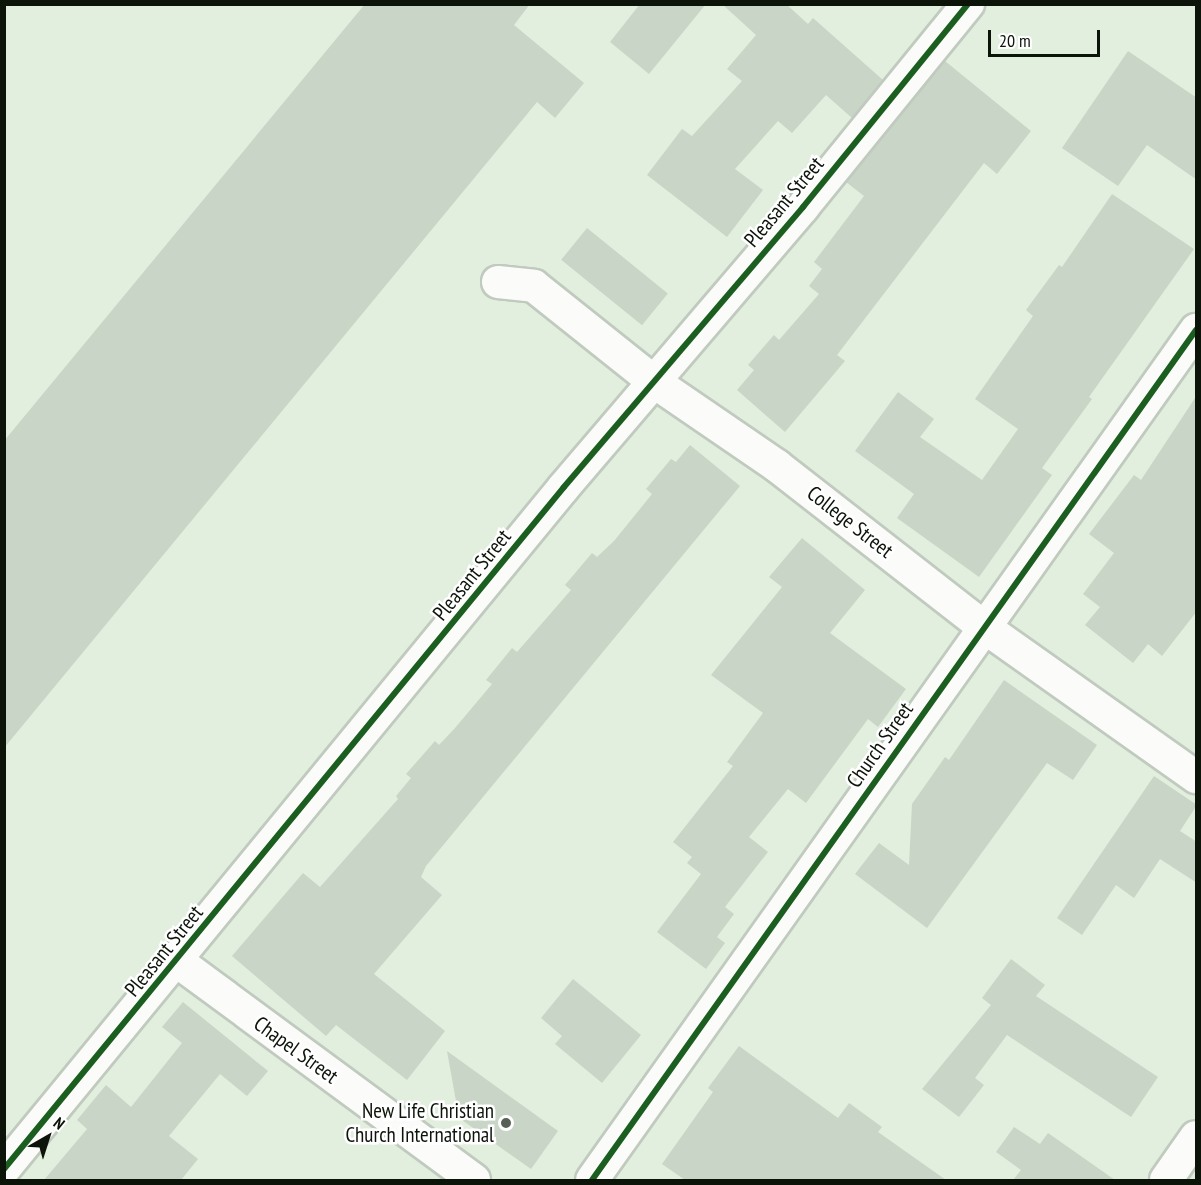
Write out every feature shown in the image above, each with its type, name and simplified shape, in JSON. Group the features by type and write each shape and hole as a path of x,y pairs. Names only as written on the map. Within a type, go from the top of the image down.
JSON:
{"street":[{"name":"Pleasant Street","path":"4,1169 653,381 803,207 968,4"},
{"name":"College Street","path":"498,282 534,286 653,381 777,466 984,627 1197,777"},
{"name":"Church Street","path":"592,1180 1197,330"},
{"name":"Chapel Street","path":"177,961 474,1180"},
{"path":"1166,1180 1197,1137"}],"building":[{"path":"365,4 530,4 514,25 584,83 555,118 537,102 4,748 4,441"},
{"path":"640,4 706,4 649,74 610,42"},
{"path":"722,4 786,4 808,24 813,18 883,80 852,118 826,95 792,133 778,121 735,169 763,190 727,237 647,175 682,129 692,136 742,81 727,69 756,35"},
{"path":"1128,51 1197,98 1197,180 1147,145 1118,186 1062,148"},
{"path":"945,61 1031,131 997,174 984,163 837,355 845,361 785,432 737,390 754,370 748,365 774,335 779,340 819,294 809,286 822,269 814,262 864,196 846,182"},
{"path":"1112,194 1194,249 1089,397 1092,399 1042,468 1052,475 979,577 897,518 914,494 855,451 898,392 934,419 920,437 982,480 1018,429 975,399 1033,316 1026,310 1059,265 1062,267"},
{"path":"587,228 668,293 642,325 561,260"},
{"path":"1197,395 1197,611 1162,656 1148,644 1133,663 1085,625 1100,607 1083,594 1114,553 1089,534 1134,475 1141,480"},
{"path":"690,445 740,486 426,866 421,877 442,895 374,974 445,1031 407,1080 336,1025 326,1036 232,956 303,873 320,887 398,799 396,796 411,778 406,774 435,741 439,745 455,728 492,684 486,680 512,648 517,652 571,590 565,585 592,553 597,557 614,541 652,494 646,489 671,459 676,462"},
{"path":"802,538 865,590 830,633 906,689 878,727 868,719 806,803 788,789 749,837 768,852 725,907 734,914 717,937 725,943 706,969 657,932 701,874 687,863 692,857 673,842 733,766 727,762 763,713 711,675 782,587 769,577"},
{"path":"1004,680 1097,745 1073,780 1047,763 927,928 855,874 879,843 909,865 912,804 945,757 949,760"},
{"path":"1154,776 1197,805 1180,831 1197,842 1197,883 1160,859 1134,898 1116,885 1082,935 1057,918"},
{"path":"1011,959 1045,985 1036,996 1158,1077 1131,1117 1007,1035 975,1078 984,1085 959,1117 922,1089 991,1005 982,998"},
{"path":"573,979 641,1035 602,1083 555,1044 562,1036 541,1018"},
{"path":"183,1002 268,1071 247,1096 220,1074 169,1136 198,1159 181,1180 44,1180 87,1129 77,1120 106,1085 131,1107 182,1043 162,1027"},
{"path":"739,1046 838,1118 849,1103 882,1127 878,1132 946,1180 685,1180 662,1164 713,1092 708,1088"},
{"name":"New Life Christian Church International","path":"447,1051 558,1131 531,1169 459,1118"},
{"path":"1014,1127 1040,1144 1048,1133 1115,1180 1013,1180 1021,1170 996,1152"}],"cycle path":[{"path":"4,1169 564,487 803,207 968,4"},
{"path":"592,1180 1196,330"}],"place":[{"name":"New Life Christian Church International","path":"506,1123"}]}
